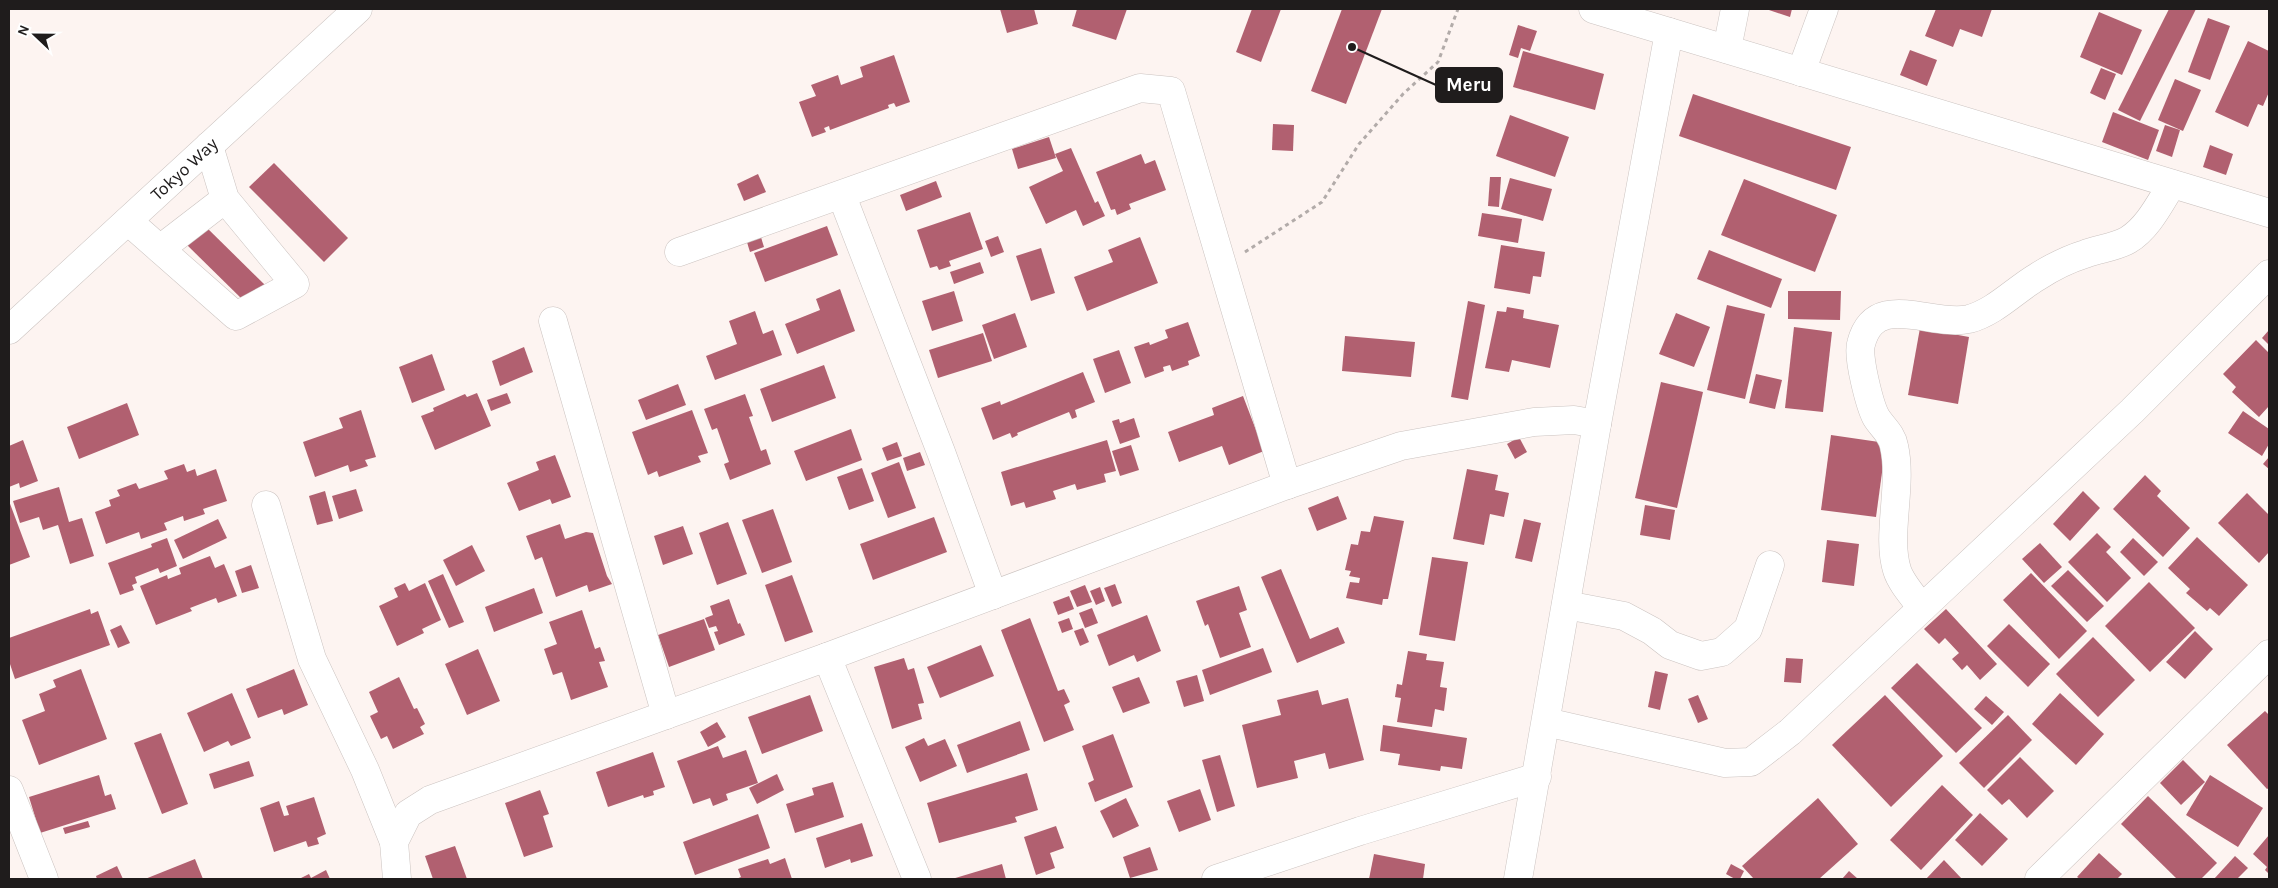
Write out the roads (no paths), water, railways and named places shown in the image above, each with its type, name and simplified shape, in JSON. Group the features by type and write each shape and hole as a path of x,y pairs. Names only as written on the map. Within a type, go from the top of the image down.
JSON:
{"street":[{"name":"Tokyo Way","path":"9,330 358,9"},
{"path":"1594,9 2269,213"},
{"path":"1727,49 1736,9"},
{"path":"1801,72 1824,9"},
{"path":"1518,879 1597,424 1668,32"},
{"path":"679,252 842,196 1140,88 1172,91 1287,485"},
{"path":"128,221 236,316 295,284 225,199 209,146"},
{"path":"1922,608 1898,572 1894,555 1898,481 1894,444 1887,429 1876,418 1864,380 1860,346 1867,328 1880,316 1899,313 1943,320 1969,319 1994,307 2037,276 2082,254 2128,240 2152,216 2172,184"},
{"path":"842,196 993,595"},
{"path":"160,249 225,199"},
{"path":"1546,722 1725,763 1751,762 1790,732 2132,411 2269,274"},
{"path":"553,321 666,715"},
{"path":"394,842 408,814 430,800 828,657 1287,485 1401,446 1534,422 1574,420 1597,424"},
{"path":"266,505 312,660 365,770 394,842 397,879"},
{"path":"1566,605 1624,616 1652,631 1670,645 1701,656 1722,652 1748,629 1770,565"},
{"path":"2039,879 2269,654"},
{"path":"828,657 917,879"},
{"path":"1216,879 1360,831 1537,777"},
{"path":"9,790 44,879"}],"place":[{"name":"Meru","path":"1352,47"}]}
